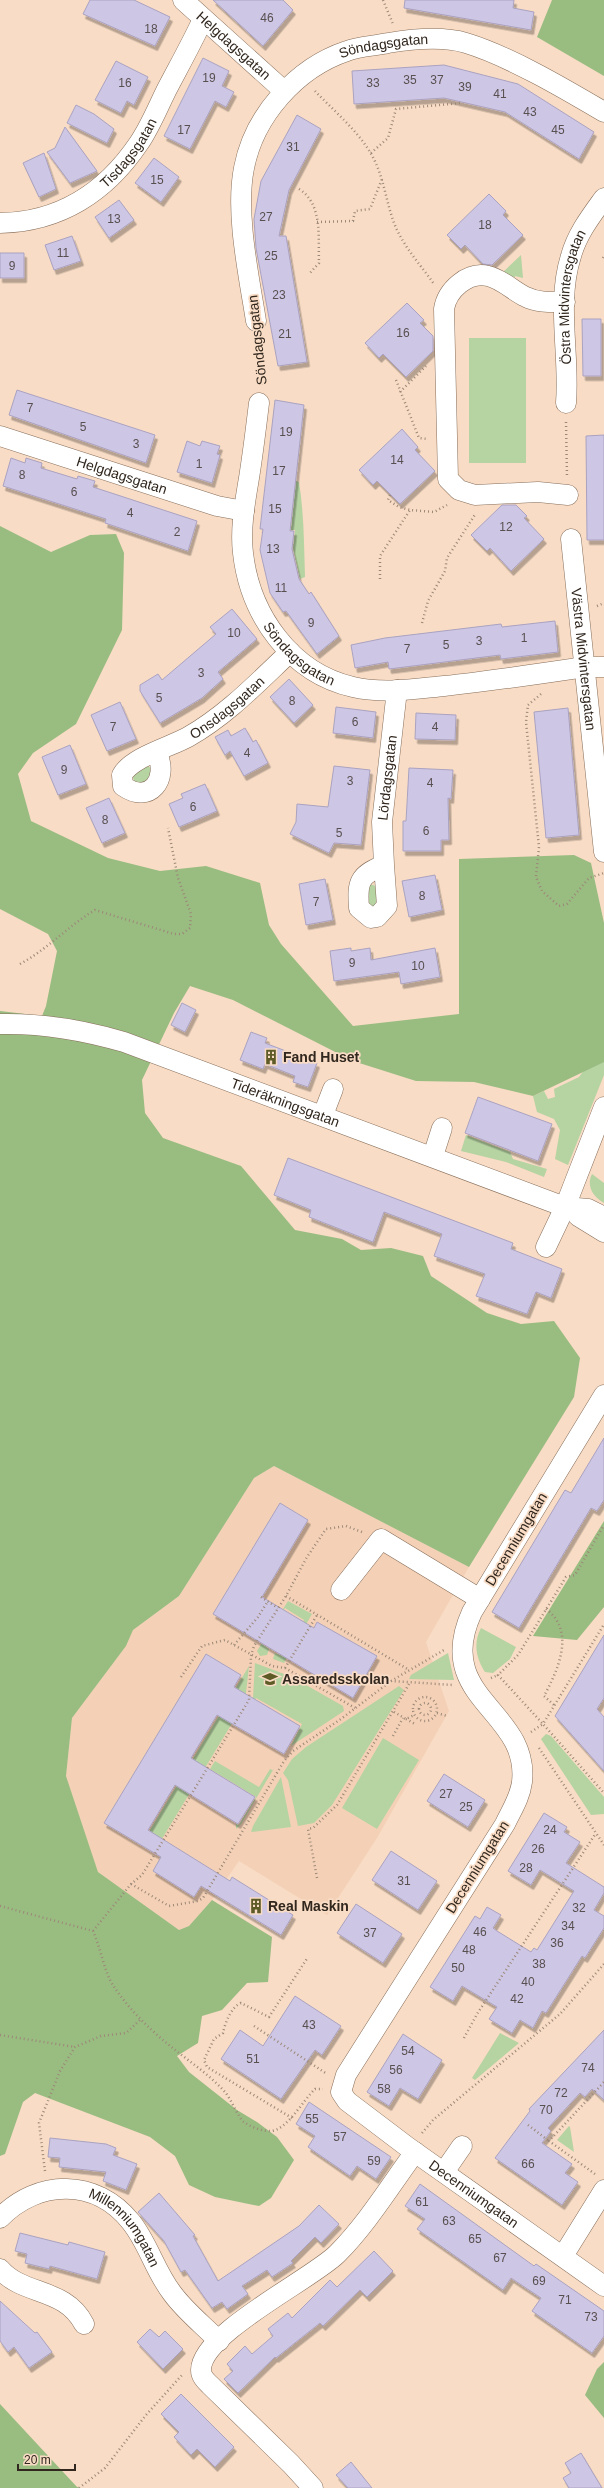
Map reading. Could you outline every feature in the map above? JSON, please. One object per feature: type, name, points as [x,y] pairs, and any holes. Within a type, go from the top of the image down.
[{"type":"street","name":"Helgdagsgatan","points":[[183,0],[284,91]]},
{"type":"street","name":"Tisdagsgatan","points":[[0,222],[35,220],[62,211],[91,194],[117,173],[140,142],[203,19]]},
{"type":"street","name":"Söndagsgatan","points":[[256,321],[241,196],[244,169],[250,148],[263,122],[284,91],[324,60],[348,50],[397,42],[419,40],[465,43],[494,53],[604,112]]},
{"type":"street","name":"Östra Midvintersgatan","points":[[566,403],[565,302],[570,257],[577,239],[604,198]]},
{"type":"street","points":[[565,302],[542,302],[526,297],[488,276],[471,278],[458,284],[447,297],[444,309],[448,479],[453,485],[478,494],[538,492],[568,495]]},
{"type":"street","name":"Söndagsgatan","points":[[259,403],[244,511],[243,553],[252,594],[261,615],[290,652],[310,667],[338,682],[354,687],[397,690],[488,681],[594,667]]},
{"type":"street","name":"Helgdagsgatan","points":[[0,436],[217,506],[244,511]]},
{"type":"street","name":"Västra Midvintersgatan","points":[[571,539],[594,667],[604,852]]},
{"type":"street","name":"Onsdagsgatan","points":[[157,753],[188,737],[214,720],[290,652]]},
{"type":"street","name":"Lördagsgatan","points":[[384,865],[382,822],[397,690]]},
{"type":"street","name":"Tideräkningsgatan","points":[[0,1024],[43,1024],[99,1035],[323,1115],[565,1207],[585,1222],[604,1232]]},
{"type":"street","points":[[323,1115],[333,1089]]},
{"type":"street","points":[[546,1247],[565,1207],[596,1153],[604,1107]]},
{"type":"street","points":[[433,1156],[442,1128]]},
{"type":"street","name":"Tideräkningsgatan","points":[[565,1207],[588,1209],[604,1217]]},
{"type":"street","name":"Decenniumgatan","points":[[604,1395],[480,1599],[466,1625],[462,1641],[463,1662],[470,1683],[515,1741],[522,1769],[519,1797],[505,1824],[342,2085],[343,2096],[347,2101],[412,2150],[604,2286]]},
{"type":"street","points":[[341,1590],[381,1539],[480,1599]]},
{"type":"street","points":[[444,2172],[462,2146]]},
{"type":"street","points":[[313,2488],[292,2464],[206,2382],[201,2373],[201,2365],[219,2341],[270,2299],[336,2255],[350,2240],[412,2150]]},
{"type":"street","points":[[563,2256],[601,2183]]},
{"type":"street","name":"Millenniumgatan","points":[[0,2218],[27,2196],[49,2189],[83,2191],[116,2206],[132,2223],[172,2293],[219,2341]]},
{"type":"street","points":[[0,2269],[15,2281],[59,2298],[79,2314],[84,2324]]},
{"type":"path","points":[[382,0],[395,29],[397,42]]},
{"type":"path","points":[[301,77],[362,140],[371,153],[383,179],[393,220],[400,235],[437,288],[447,297]]},
{"type":"path","points":[[371,153],[388,138],[396,109],[461,103]]},
{"type":"path","points":[[317,222],[353,221],[355,211],[370,209],[383,179]]},
{"type":"path","points":[[298,189],[310,197],[317,222],[319,263],[310,273]]},
{"type":"path","name":"Söndagsgatan","points":[[256,321],[263,392],[259,403]]},
{"type":"path","points":[[400,392],[445,347]]},
{"type":"path","points":[[396,380],[419,438],[447,440]]},
{"type":"path","points":[[566,403],[568,495]]},
{"type":"path","points":[[390,495],[388,500],[390,503],[410,510],[434,512],[478,494]]},
{"type":"path","points":[[422,622],[428,601],[445,571],[447,558],[478,494]]},
{"type":"path","points":[[380,578],[380,556],[410,510]]},
{"type":"path","points":[[543,692],[528,705],[526,722],[539,847],[536,877],[542,891],[559,906],[567,904],[589,878],[604,873]]},
{"type":"path","points":[[20,964],[38,954],[79,919],[95,910],[174,934],[182,934],[190,928],[191,914],[178,878],[168,828]]},
{"type":"path","points":[[604,1525],[574,1575],[566,1577],[518,1655],[498,1675],[604,1793]]},
{"type":"path","points":[[93,1931],[131,1884],[142,1875],[249,1700],[251,1656],[254,1646],[286,1596],[307,1557],[326,1529],[346,1526],[381,1539]]},
{"type":"path","points":[[286,1596],[409,1670]]},
{"type":"path","points":[[261,1597],[278,1608]]},
{"type":"path","points":[[234,1645],[258,1617],[268,1601]]},
{"type":"path","points":[[546,1609],[558,1620],[561,1631],[559,1668],[544,1696],[554,1705]]},
{"type":"path","points":[[285,1668],[317,1615]]},
{"type":"path","points":[[515,1741],[543,1724],[603,1626]]},
{"type":"path","points":[[182,1677],[202,1646],[225,1640],[251,1656],[272,1666],[285,1668],[355,1708]]},
{"type":"path","points":[[131,1884],[169,1906],[198,1901],[203,1898],[284,1761],[292,1751],[355,1708],[391,1681],[462,1641]]},
{"type":"path","points":[[391,1681],[410,1684],[459,1686],[470,1683]]},
{"type":"path","points":[[316,1878],[308,1829],[313,1828],[337,1805],[410,1684]]},
{"type":"path","points":[[422,1697],[431,1698],[437,1705],[437,1713],[432,1719],[425,1722],[420,1720],[414,1714],[413,1706],[416,1701],[422,1697]]},
{"type":"path","points":[[428,1704],[431,1698]]},
{"type":"path","points":[[393,1736],[405,1718],[420,1711],[422,1704],[428,1704]]},
{"type":"path","points":[[420,1711],[425,1715],[430,1713],[431,1707],[428,1704]]},
{"type":"path","points":[[394,1712],[415,1724]]},
{"type":"path","points":[[437,1713],[447,1716]]},
{"type":"path","points":[[537,1745],[604,1845]]},
{"type":"path","points":[[464,2038],[477,2014],[596,1833]]},
{"type":"path","points":[[0,1906],[93,1931]]},
{"type":"path","points":[[93,1931],[112,1984],[141,2019],[224,2091],[237,2108],[243,2121],[262,2131],[271,2132],[278,2129],[292,2118],[305,2098],[315,2089],[342,2085]]},
{"type":"path","points":[[292,2118],[207,2067],[204,2060],[214,2039],[222,2033],[224,2025],[236,2005],[240,2003],[270,2017],[308,1957]]},
{"type":"path","points":[[412,2150],[433,2120],[560,2014],[604,1964]]},
{"type":"path","points":[[0,2035],[75,2047],[101,2036],[126,2033],[141,2019]]},
{"type":"path","points":[[254,2026],[342,2085]]},
{"type":"path","points":[[49,2189],[40,2143],[39,2123],[60,2071],[75,2047]]},
{"type":"path","points":[[549,2141],[604,2082]]},
{"type":"path","points":[[528,2126],[585,2168],[601,2183]]},
{"type":"path","points":[[79,2488],[105,2468],[146,2415],[186,2371],[201,2365]]},
{"type":"shaded area","name":"Assaredsskolan","points":[[274,1466],[469,1567],[426,1642],[449,1711],[377,1838],[327,1915],[239,1861],[212,1900],[189,1926],[179,1930],[98,1872],[66,1776],[72,1718],[126,1646],[133,1630],[179,1596],[254,1478]]},
{"type":"green space","points":[[552,0],[604,0],[604,76],[537,37]]},
{"type":"green space","points":[[521,255],[523,278],[515,276],[512,285],[502,273]]},
{"type":"green space","points":[[469,338],[526,338],[526,463],[469,463]]},
{"type":"green space","points":[[296,481],[299,482],[304,529],[305,577],[300,579],[293,548],[295,530],[291,530]]},
{"type":"green space","points":[[0,526],[51,552],[90,535],[116,534],[124,553],[122,630],[76,724],[33,753],[18,774],[31,821],[108,858],[160,871],[206,866],[260,883],[269,925],[281,944],[353,1026],[459,1014],[459,859],[574,855],[591,863],[604,923],[604,1062],[533,1096],[474,1082],[416,1081],[353,1061],[233,1000],[190,986],[174,1013],[142,1080],[145,1113],[163,1138],[241,1166],[295,1230],[342,1239],[361,1250],[391,1248],[423,1256],[431,1276],[487,1313],[521,1324],[554,1321],[580,1358],[574,1397],[469,1567],[274,1466],[254,1478],[179,1596],[133,1630],[126,1646],[72,1718],[66,1776],[98,1872],[179,1930],[189,1926],[212,1900],[272,1937],[268,1982],[247,1983],[222,2010],[202,2016],[198,2043],[177,2056],[189,2072],[237,2110],[257,2122],[277,2137],[294,2160],[271,2198],[259,2206],[215,2197],[189,2185],[175,2156],[150,2137],[35,2093],[23,2102],[5,2154],[0,2156],[0,1011],[42,1016],[46,1006],[57,951],[48,934],[0,909]]},
{"type":"green space","points":[[147,765],[152,769],[150,784],[134,782],[132,772]]},
{"type":"green space","points":[[368,884],[377,886],[382,903],[370,911],[365,886]]},
{"type":"green space","points":[[604,1059],[604,1075],[568,1165],[555,1159],[560,1130],[554,1119],[537,1112],[533,1096],[544,1091],[548,1099],[555,1097],[554,1089],[579,1077],[591,1061]]},
{"type":"green space","points":[[466,1135],[510,1152],[513,1159],[547,1169],[544,1177],[506,1162],[461,1151]]},
{"type":"green space","points":[[592,1174],[604,1183],[604,1203],[597,1198],[590,1187],[590,1178]]},
{"type":"green space","points":[[604,1521],[604,1607],[577,1640],[533,1636]]},
{"type":"green space","points":[[288,1601],[312,1614],[284,1663],[273,1659],[275,1653],[282,1656],[304,1620],[285,1608],[263,1645],[269,1649],[267,1655],[260,1656],[257,1651]]},
{"type":"green space","points":[[481,1628],[516,1647],[510,1659],[493,1673],[485,1672],[479,1661],[476,1645]]},
{"type":"green space","points":[[448,1653],[454,1680],[409,1679],[411,1675]]},
{"type":"green space","points":[[255,1663],[292,1677],[343,1706],[344,1711],[291,1746],[302,1724],[256,1698],[239,1727],[253,1698]]},
{"type":"green space","points":[[249,1666],[245,1702],[154,1852],[141,1845]]},
{"type":"green space","points":[[399,1686],[404,1690],[332,1805],[314,1823],[298,1826],[288,1780],[283,1773],[292,1759],[306,1747]]},
{"type":"green space","points":[[546,1734],[551,1736],[604,1797],[604,1814],[591,1815],[541,1739]]},
{"type":"green space","points":[[383,1738],[419,1760],[377,1829],[342,1808]]},
{"type":"green space","points":[[215,1761],[259,1787],[270,1769],[273,1770],[241,1824],[236,1829],[236,1824],[239,1825],[256,1797],[210,1769]]},
{"type":"green space","points":[[281,1777],[291,1827],[251,1832],[253,1826]]},
{"type":"green space","points":[[500,2033],[519,2043],[475,2080],[472,2078]]},
{"type":"green space","points":[[569,2126],[570,2127],[574,2152],[557,2140]]},
{"type":"green space","points":[[604,2362],[604,2418],[585,2395],[597,2369]]},
{"type":"green space","points":[[0,2404],[77,2487],[81,2488],[0,2488]]},
{"type":"building","points":[[90,0],[134,0],[170,17],[155,46],[83,14]]},
{"type":"building","points":[[213,0],[283,0],[293,10],[263,46]]},
{"type":"building","points":[[405,0],[514,0],[513,8],[534,12],[531,30],[404,8]]},
{"type":"building","points":[[203,58],[229,71],[222,86],[234,92],[226,107],[215,101],[190,149],[164,136]]},
{"type":"building","points":[[116,61],[148,77],[134,105],[127,101],[121,113],[95,100]]},
{"type":"building","points":[[444,65],[518,84],[594,132],[579,159],[505,112],[444,98],[354,104],[352,71]]},
{"type":"building","points":[[76,105],[94,114],[114,129],[107,143],[67,123]]},
{"type":"building","points":[[297,115],[321,129],[289,190],[279,236],[286,236],[307,362],[278,366],[256,248],[254,219],[261,181]]},
{"type":"building","points":[[65,127],[97,171],[70,183],[47,152],[55,148]]},
{"type":"building","points":[[44,153],[56,189],[39,197],[23,163]]},
{"type":"building","points":[[154,158],[179,177],[161,202],[135,183]]},
{"type":"building","points":[[489,194],[506,211],[503,215],[523,235],[492,265],[483,264],[465,245],[461,249],[447,235]]},
{"type":"building","points":[[119,200],[134,220],[109,238],[95,217]]},
{"type":"building","points":[[72,236],[81,261],[54,270],[45,245]]},
{"type":"building","points":[[0,253],[24,253],[24,278],[0,278]]},
{"type":"building","points":[[407,303],[424,320],[420,323],[433,336],[433,351],[406,377],[383,354],[379,358],[365,343]]},
{"type":"building","points":[[582,319],[601,319],[601,376],[583,376]]},
{"type":"building","points":[[17,390],[155,435],[146,463],[9,415]]},
{"type":"building","points":[[275,400],[304,405],[290,531],[294,531],[292,549],[299,579],[309,594],[311,592],[339,636],[317,654],[286,611],[283,612],[270,593],[260,550],[263,529],[260,529]]},
{"type":"building","points":[[402,429],[418,447],[415,450],[435,471],[400,504],[377,481],[373,485],[359,470]]},
{"type":"building","points":[[604,435],[604,540],[587,540],[586,436]]},
{"type":"building","points":[[187,441],[200,446],[202,441],[220,446],[217,454],[220,455],[212,483],[177,472]]},
{"type":"building","points":[[11,458],[25,463],[26,458],[42,463],[41,468],[77,479],[78,476],[95,481],[93,487],[197,521],[188,551],[105,523],[106,519],[3,486]]},
{"type":"building","points":[[502,505],[516,505],[527,516],[524,518],[544,539],[511,571],[490,548],[487,551],[471,535]]},
{"type":"building","points":[[232,609],[257,639],[218,672],[223,679],[202,698],[160,723],[140,691],[140,685],[158,674],[162,680],[216,634],[210,627]]},
{"type":"building","points":[[555,621],[558,652],[501,659],[500,655],[389,669],[388,662],[355,668],[351,645],[385,638],[501,624],[502,627]]},
{"type":"building","points":[[289,679],[313,705],[294,723],[270,697]]},
{"type":"building","points":[[120,702],[136,739],[107,751],[91,715]]},
{"type":"building","points":[[336,707],[376,712],[373,738],[333,733]]},
{"type":"building","points":[[568,708],[579,835],[546,838],[534,712]]},
{"type":"building","points":[[416,713],[456,715],[455,740],[415,739]]},
{"type":"building","points":[[245,728],[253,742],[256,740],[268,763],[244,776],[230,751],[225,755],[215,737],[228,730],[231,736]]},
{"type":"building","points":[[70,745],[86,784],[58,795],[42,757]]},
{"type":"building","points":[[334,766],[370,770],[361,845],[334,843],[329,853],[290,834],[296,822],[297,804],[328,807]]},
{"type":"building","points":[[409,768],[453,770],[451,799],[448,798],[449,840],[441,840],[441,851],[403,851],[403,821],[406,821]]},
{"type":"building","points":[[205,784],[217,811],[179,827],[169,804],[183,798],[181,794]]},
{"type":"building","points":[[109,798],[125,833],[102,843],[86,808]]},
{"type":"building","points":[[435,875],[442,910],[409,917],[402,881]]},
{"type":"building","points":[[325,879],[333,920],[306,925],[299,884]]},
{"type":"building","points":[[351,948],[351,951],[370,948],[371,960],[435,948],[440,977],[401,984],[399,972],[334,981],[330,951]]},
{"type":"building","points":[[182,1003],[196,1010],[185,1032],[171,1025]]},
{"type":"building","name":"Fand Huset","points":[[251,1032],[267,1038],[265,1043],[317,1063],[308,1087],[293,1082],[295,1076],[265,1064],[263,1069],[240,1060]]},
{"type":"building","points":[[478,1097],[552,1124],[538,1161],[465,1133]]},
{"type":"building","points":[[288,1158],[513,1243],[511,1249],[562,1269],[551,1298],[536,1292],[527,1314],[476,1296],[485,1274],[434,1256],[442,1234],[384,1212],[373,1242],[309,1217],[311,1210],[274,1195]]},
{"type":"building","points":[[604,1438],[604,1500],[597,1511],[591,1508],[519,1628],[492,1612],[565,1490],[571,1493]]},
{"type":"building","points":[[280,1503],[308,1520],[262,1597],[314,1628],[317,1622],[377,1656],[353,1698],[213,1614]]},
{"type":"building","points":[[604,1635],[604,1698],[597,1709],[604,1717],[604,1771],[555,1716]]},
{"type":"building","points":[[206,1654],[241,1675],[234,1687],[300,1726],[284,1754],[217,1715],[191,1758],[255,1797],[238,1824],[175,1785],[148,1830],[230,1881],[232,1877],[293,1915],[281,1935],[201,1886],[194,1897],[153,1871],[161,1857],[104,1823]]},
{"type":"building","points":[[444,1774],[485,1800],[468,1827],[427,1801]]},
{"type":"building","points":[[544,1813],[567,1827],[564,1832],[580,1842],[566,1863],[604,1887],[604,1893],[594,1910],[604,1916],[604,1928],[585,1958],[582,1956],[546,2013],[542,2011],[533,2028],[520,2020],[512,2033],[489,2019],[497,2007],[462,1986],[453,2001],[430,1987],[475,1916],[480,1919],[487,1907],[501,1915],[493,1928],[531,1952],[534,1948],[537,1950],[574,1891],[540,1870],[531,1885],[508,1871]]},
{"type":"building","points":[[391,1851],[437,1881],[418,1910],[372,1880]]},
{"type":"building","points":[[356,1904],[402,1934],[383,1963],[337,1933]]},
{"type":"building","points":[[295,1996],[341,2026],[322,2055],[315,2050],[281,2099],[221,2059],[240,2030],[263,2046]]},
{"type":"building","points":[[604,2030],[604,2100],[592,2089],[585,2097],[580,2093],[548,2128],[551,2131],[542,2143],[572,2164],[565,2173],[578,2182],[562,2205],[495,2158],[530,2111],[529,2109]]},
{"type":"building","points":[[403,2034],[442,2060],[418,2099],[400,2088],[389,2106],[367,2092]]},
{"type":"building","points":[[309,2102],[391,2157],[376,2179],[357,2166],[350,2176],[308,2147],[315,2136],[296,2124]]},
{"type":"building","points":[[50,2138],[106,2144],[116,2148],[113,2155],[137,2164],[126,2190],[103,2181],[106,2172],[59,2167],[60,2158],[48,2157]]},
{"type":"building","points":[[420,2184],[534,2266],[536,2264],[604,2311],[604,2336],[592,2353],[532,2311],[541,2298],[511,2278],[503,2290],[417,2229],[425,2219],[405,2206]]},
{"type":"building","points":[[159,2193],[195,2235],[193,2236],[218,2281],[299,2226],[319,2205],[339,2224],[321,2243],[315,2237],[291,2261],[293,2263],[272,2277],[267,2270],[242,2286],[248,2294],[227,2309],[222,2302],[212,2308],[185,2270],[181,2272],[164,2241],[138,2212]]},
{"type":"building","points":[[20,2233],[68,2245],[69,2242],[105,2252],[97,2279],[50,2266],[49,2269],[25,2263],[27,2254],[15,2251]]},
{"type":"building","points":[[374,2251],[393,2271],[367,2297],[360,2290],[323,2326],[320,2323],[276,2358],[275,2357],[238,2393],[224,2379],[233,2371],[227,2364],[245,2346],[252,2354],[273,2336],[268,2329],[288,2313],[292,2318],[330,2280],[337,2287]]},
{"type":"building","points":[[0,2301],[35,2333],[37,2332],[52,2352],[29,2368],[14,2347],[8,2352],[0,2341]]},
{"type":"building","points":[[150,2329],[159,2337],[165,2331],[183,2349],[163,2369],[137,2342]]},
{"type":"building","points":[[181,2394],[234,2447],[215,2467],[197,2449],[191,2455],[174,2437],[179,2432],[161,2414]]},
{"type":"building","points":[[581,2453],[602,2488],[569,2488],[563,2478],[571,2473],[565,2463]]},
{"type":"building","points":[[351,2462],[372,2488],[348,2488],[336,2475]]},
{"type":"place","name":"Fand Huset","points":[[271,1057]]},
{"type":"place","name":"Assaredsskolan","points":[[270,1679]]},
{"type":"place","name":"Real Maskin","points":[[256,1906]]}]
